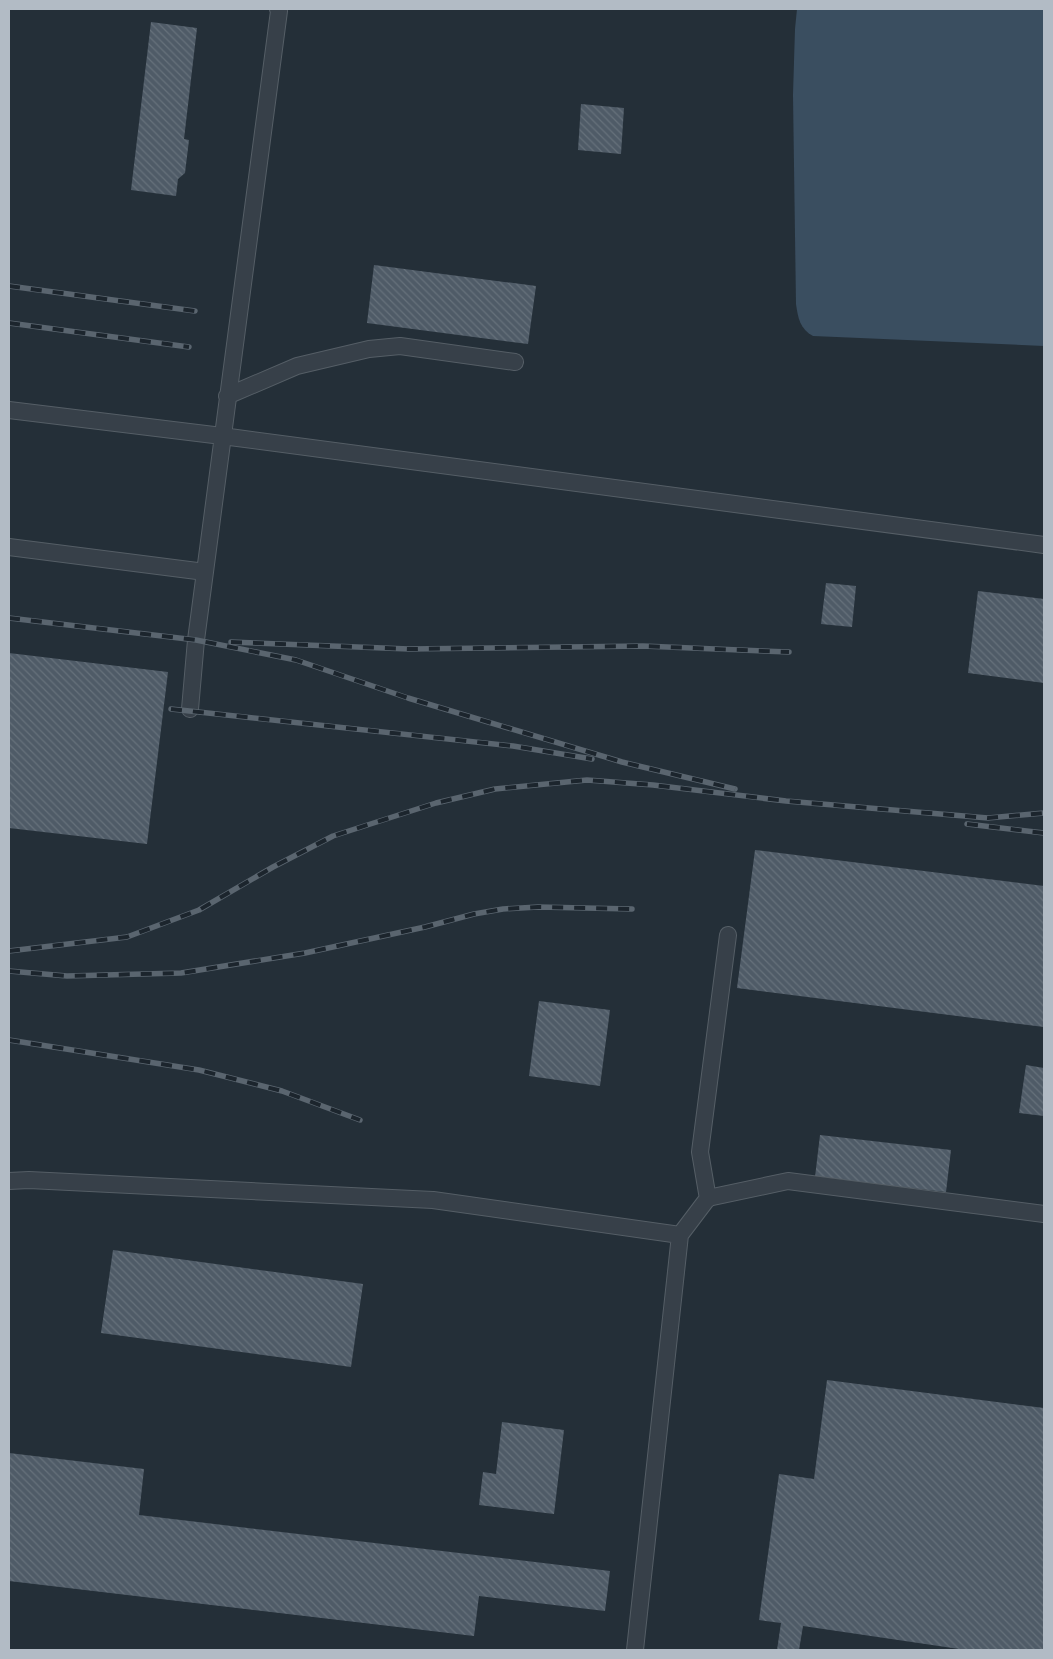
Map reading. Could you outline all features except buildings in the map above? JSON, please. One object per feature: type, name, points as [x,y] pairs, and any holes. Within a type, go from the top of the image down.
[{"type":"lane","points":[[190,710],[196,640],[278,9]]},
{"type":"lane","points":[[228,396],[297,366],[369,349],[400,346],[515,362]]},
{"type":"lane","points":[[9,410],[222,436],[1044,546]]},
{"type":"lane","points":[[9,547],[205,572]]},
{"type":"lane","points":[[708,1199],[700,1152],[728,935]]},
{"type":"lane","points":[[9,1181],[29,1180],[433,1200],[680,1235]]},
{"type":"lane","points":[[635,1650],[680,1235],[708,1199],[788,1181],[1044,1214]]},
{"type":"water","points":[[797,9],[1044,9],[1044,346],[813,336],[802,326],[796,304],[793,95]]},
{"type":"railway","points":[[9,286],[195,311]]},
{"type":"railway","points":[[9,323],[189,347]]},
{"type":"railway","points":[[9,618],[196,640],[296,660],[408,698],[622,762],[735,789]]},
{"type":"railway","points":[[231,642],[409,649],[643,646],[789,652]]},
{"type":"railway","points":[[171,709],[513,746],[592,759]]},
{"type":"railway","points":[[9,951],[127,937],[199,910],[273,867],[333,836],[436,803],[495,789],[587,780],[653,785],[786,801],[988,818],[1044,813]]},
{"type":"railway","points":[[967,824],[1044,833]]},
{"type":"railway","points":[[9,971],[67,976],[181,973],[305,953],[503,909],[538,907],[632,909]]},
{"type":"railway","points":[[9,1040],[199,1070],[282,1091],[360,1120]]}]
